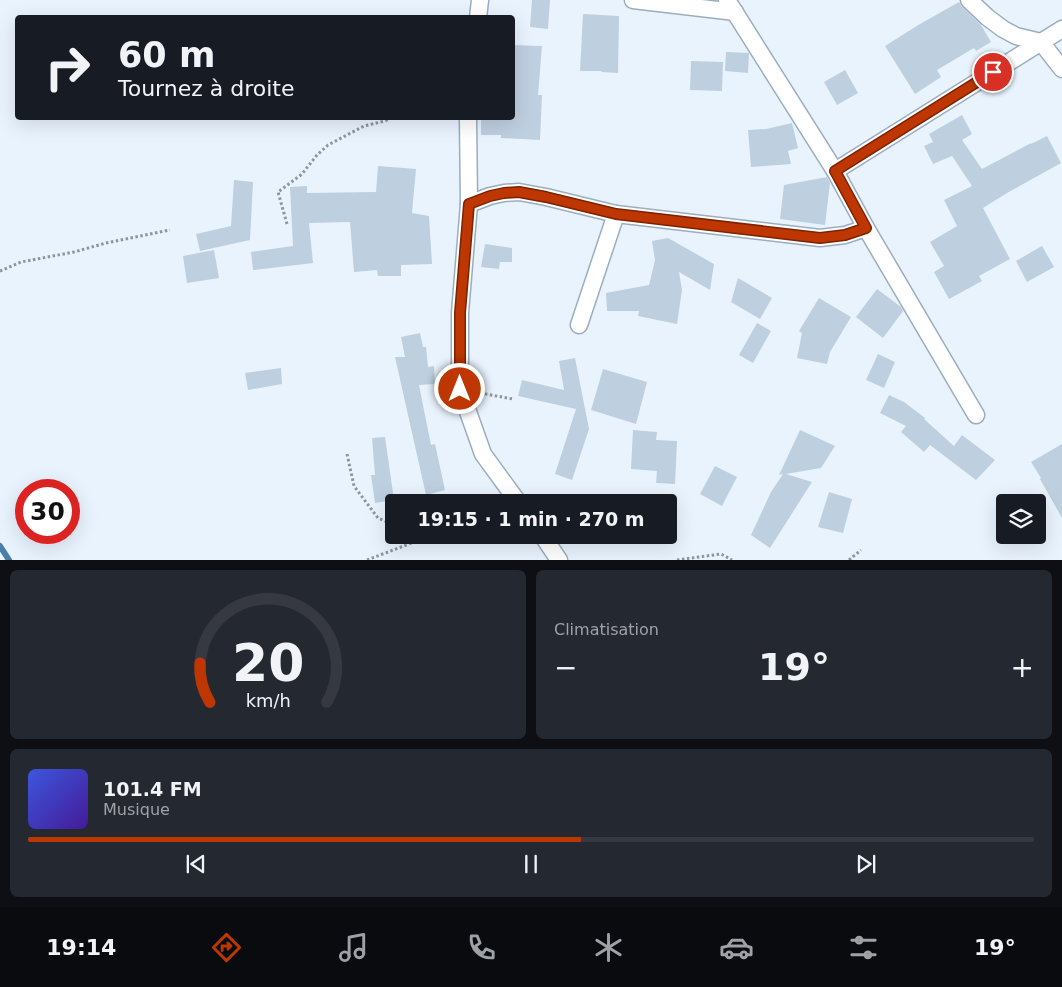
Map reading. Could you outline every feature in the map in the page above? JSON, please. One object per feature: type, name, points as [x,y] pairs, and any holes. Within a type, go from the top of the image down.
[{"type":"street","points":[[478,15],[480,0]]},
{"type":"street","points":[[634,0],[731,6],[835,171],[866,228],[976,415]]},
{"type":"street","points":[[969,0],[1003,29],[1016,36],[1040,42],[1062,69]]},
{"type":"street","points":[[835,171],[1062,29]]},
{"type":"street","points":[[468,120],[469,204],[460,313],[460,389],[483,454],[512,494]]},
{"type":"street","points":[[469,204],[490,196],[519,192],[616,214],[820,238],[845,235],[866,228]]},
{"type":"street","points":[[579,325],[616,214]]},
{"type":"street","points":[[548,544],[559,560]]},
{"type":"path","points":[[286,224],[278,192],[302,174],[317,155],[328,145],[364,126],[387,120]]},
{"type":"path","points":[[0,271],[21,262],[170,230]]},
{"type":"path","points":[[460,389],[513,399]]},
{"type":"path","points":[[347,454],[354,486],[378,518],[385,522]]},
{"type":"path","points":[[367,560],[409,544]]},
{"type":"path","points":[[849,560],[861,550]]},
{"type":"path","points":[[677,560],[721,554],[732,560]]},
{"type":"building","points":[[532,0],[550,0],[548,29],[530,27]]},
{"type":"building","points":[[959,2],[981,25],[991,42],[976,51],[974,48],[937,70],[941,77],[915,94],[885,46]]},
{"type":"building","points":[[583,14],[619,16],[618,73],[580,71]]},
{"type":"building","points":[[515,45],[542,46],[538,95],[542,95],[540,140],[501,138],[501,135],[481,135],[481,120],[515,120]]},
{"type":"building","points":[[726,52],[749,53],[748,73],[725,71]]},
{"type":"building","points":[[691,61],[723,62],[722,91],[690,90]]},
{"type":"building","points":[[845,70],[858,93],[837,105],[824,82]]},
{"type":"building","points":[[962,115],[972,134],[962,140],[982,169],[1047,136],[1061,163],[983,208],[1010,259],[979,276],[982,281],[949,299],[934,272],[944,266],[930,242],[957,226],[944,200],[972,186],[952,156],[933,164],[924,146],[933,142],[929,134]]},
{"type":"building","points":[[792,123],[798,148],[788,151],[791,164],[751,167],[748,130],[766,129]]},
{"type":"building","points":[[378,166],[416,169],[412,213],[429,216],[432,264],[401,265],[401,276],[378,276],[377,270],[354,272],[350,222],[309,223],[313,263],[253,270],[251,252],[293,246],[290,187],[307,186],[307,193],[376,192]]},
{"type":"building","points":[[827,177],[830,183],[825,225],[780,219],[784,185]]},
{"type":"building","points":[[234,180],[253,182],[250,240],[200,251],[196,234],[231,226]]},
{"type":"building","points":[[668,238],[714,264],[710,290],[679,272],[682,290],[677,324],[638,316],[639,311],[607,311],[606,293],[649,285],[655,260],[652,241]]},
{"type":"building","points":[[485,244],[512,248],[512,262],[500,262],[499,269],[481,267]]},
{"type":"building","points":[[1042,246],[1054,267],[1027,282],[1016,261]]},
{"type":"building","points":[[214,250],[219,278],[187,283],[183,256]]},
{"type":"building","points":[[738,278],[772,298],[760,319],[731,302]]},
{"type":"building","points":[[877,289],[901,307],[903,311],[883,338],[856,317]]},
{"type":"building","points":[[819,298],[851,317],[830,352],[827,364],[797,358],[802,333],[799,331]]},
{"type":"building","points":[[757,323],[771,331],[753,363],[739,355]]},
{"type":"building","points":[[420,333],[423,347],[426,347],[428,367],[434,366],[435,384],[419,385],[431,445],[435,444],[445,490],[430,494],[426,494],[395,357],[405,357],[401,337]]},
{"type":"building","points":[[878,354],[895,362],[884,388],[866,380]]},
{"type":"building","points":[[575,358],[589,429],[572,480],[555,474],[576,409],[518,396],[522,380],[564,390],[559,361]]},
{"type":"building","points":[[281,368],[282,384],[248,390],[245,373]]},
{"type":"building","points":[[603,369],[647,382],[636,424],[591,410]]},
{"type":"building","points":[[889,395],[904,402],[925,418],[954,446],[962,435],[995,460],[976,480],[930,445],[924,452],[901,432],[906,426],[880,413]]},
{"type":"building","points":[[633,430],[657,432],[656,440],[677,441],[675,484],[656,483],[657,471],[631,469]]},
{"type":"building","points":[[800,430],[835,446],[821,468],[786,474],[812,482],[770,548],[751,535],[771,492],[783,474],[779,475]]},
{"type":"building","points":[[385,437],[393,494],[385,494],[385,501],[375,503],[371,475],[375,475],[372,438]]},
{"type":"building","points":[[1062,444],[1062,518],[1031,462]]},
{"type":"building","points":[[715,466],[737,477],[722,506],[700,494]]},
{"type":"building","points":[[829,492],[852,499],[843,533],[818,527]]},
{"type":"waterway","points":[[0,546],[9,560]]},
{"type":"route","points":[[460,389],[460,313],[469,204],[490,196],[519,192],[616,214],[820,238],[845,235],[866,228],[835,171],[993,72]]}]
